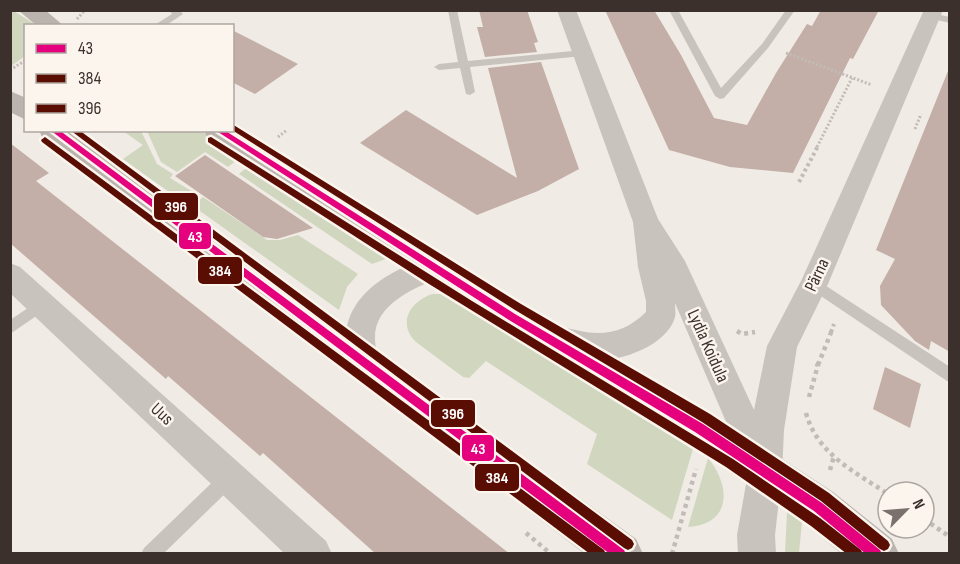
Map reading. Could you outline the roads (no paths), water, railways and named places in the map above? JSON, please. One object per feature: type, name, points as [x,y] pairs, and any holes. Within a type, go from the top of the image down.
[{"type":"main road","points":[[29,10],[50,24]]},
{"type":"main road","points":[[10,99],[24,110]]},
{"type":"main road","points":[[55,132],[621,554]]},
{"type":"main road","points":[[220,132],[512,317],[699,428],[818,507],[877,554]]},
{"type":"street","name":"Lydia Koidula","points":[[566,10],[646,222],[675,269],[765,473]]},
{"type":"street","name":"Pärna","points":[[757,554],[756,535],[765,473],[767,430],[782,346],[814,284],[938,16]]},
{"type":"street","name":"Lydia Koidula","points":[[512,317],[566,341],[592,348],[614,346],[642,335],[660,317],[661,301],[652,267],[646,222]]},
{"type":"street","points":[[365,364],[360,345],[361,330],[367,315],[383,294],[402,279],[435,268]]},
{"type":"street","name":"Uus","points":[[10,275],[313,554]]},
{"type":"lane","points":[[452,10],[470,92]]},
{"type":"lane","points":[[673,10],[720,96],[765,46],[791,10]]},
{"type":"lane","points":[[160,24],[178,12]]},
{"type":"lane","points":[[439,67],[583,53]]},
{"type":"lane","points":[[814,284],[950,376]]},
{"type":"lane","points":[[10,328],[43,304]]},
{"type":"lane","points":[[150,554],[230,477]]}]
